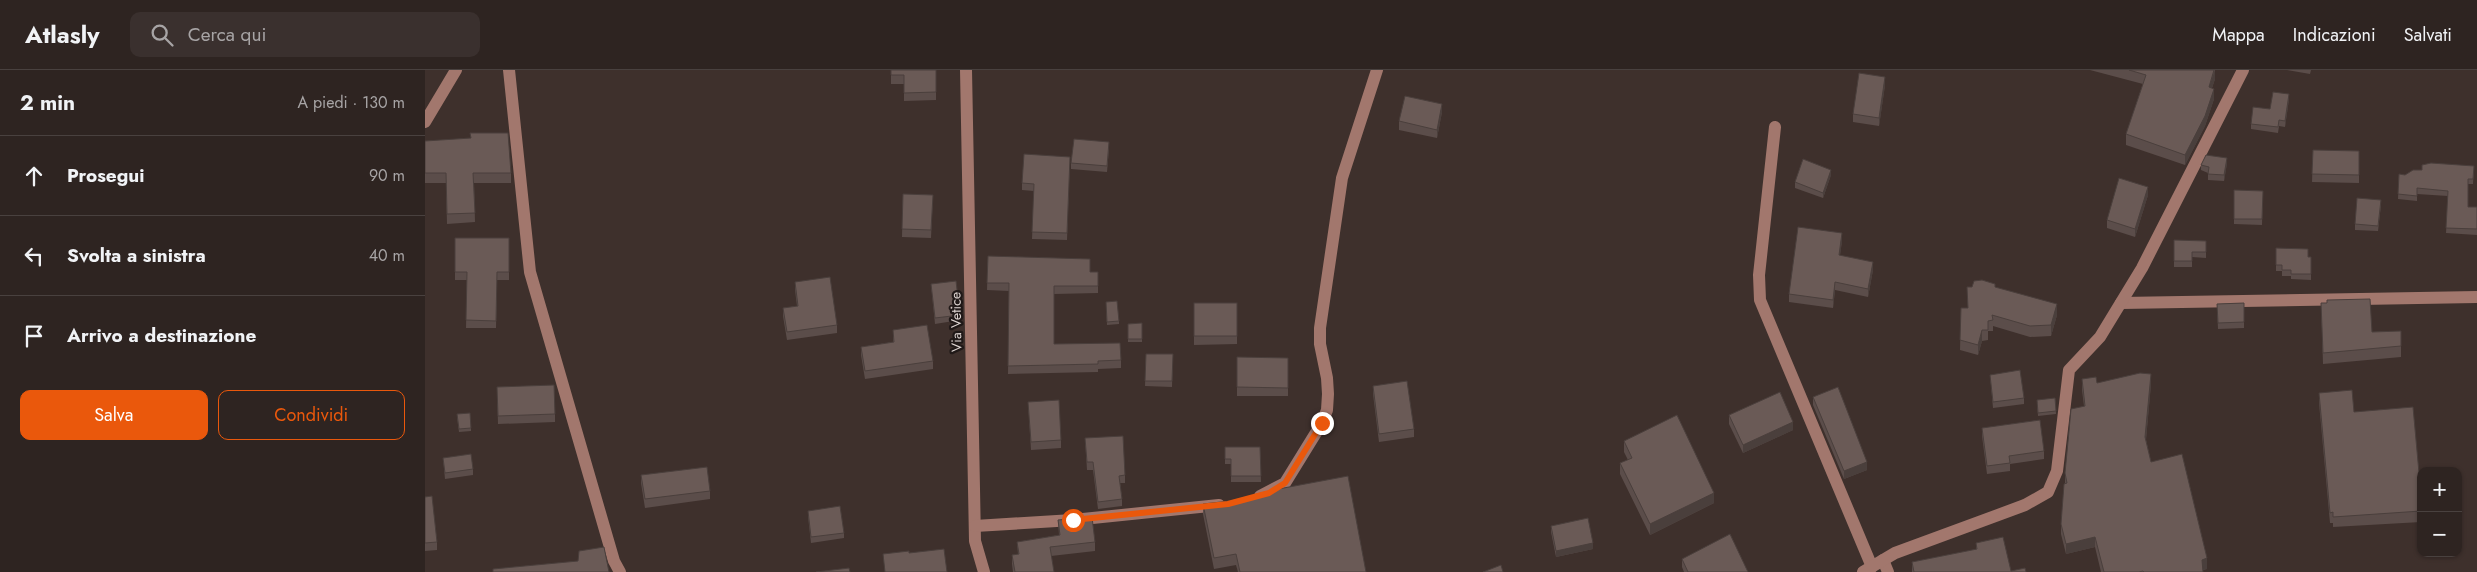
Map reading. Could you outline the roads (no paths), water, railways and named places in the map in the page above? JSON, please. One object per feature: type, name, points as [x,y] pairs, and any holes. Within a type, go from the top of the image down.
[{"type":"street","points":[[425,122],[456,70]]},
{"type":"street","points":[[509,70],[530,272],[614,561],[620,572]]},
{"type":"street","name":"Via Vetice","points":[[966,70],[975,540],[984,572]]},
{"type":"street","points":[[1246,500],[1269,493],[1285,483],[1322,423],[1327,410],[1327,378],[1320,344],[1320,328],[1342,178],[1377,70]]},
{"type":"street","points":[[1775,127],[1759,276],[1760,300],[1877,568],[1895,553],[2025,505],[2049,492],[2057,471],[2069,370],[2100,337],[2142,268],[2243,70]]},
{"type":"street","points":[[2121,303],[2477,297]]},
{"type":"street","points":[[975,526],[1073,520],[1228,504]]}]
